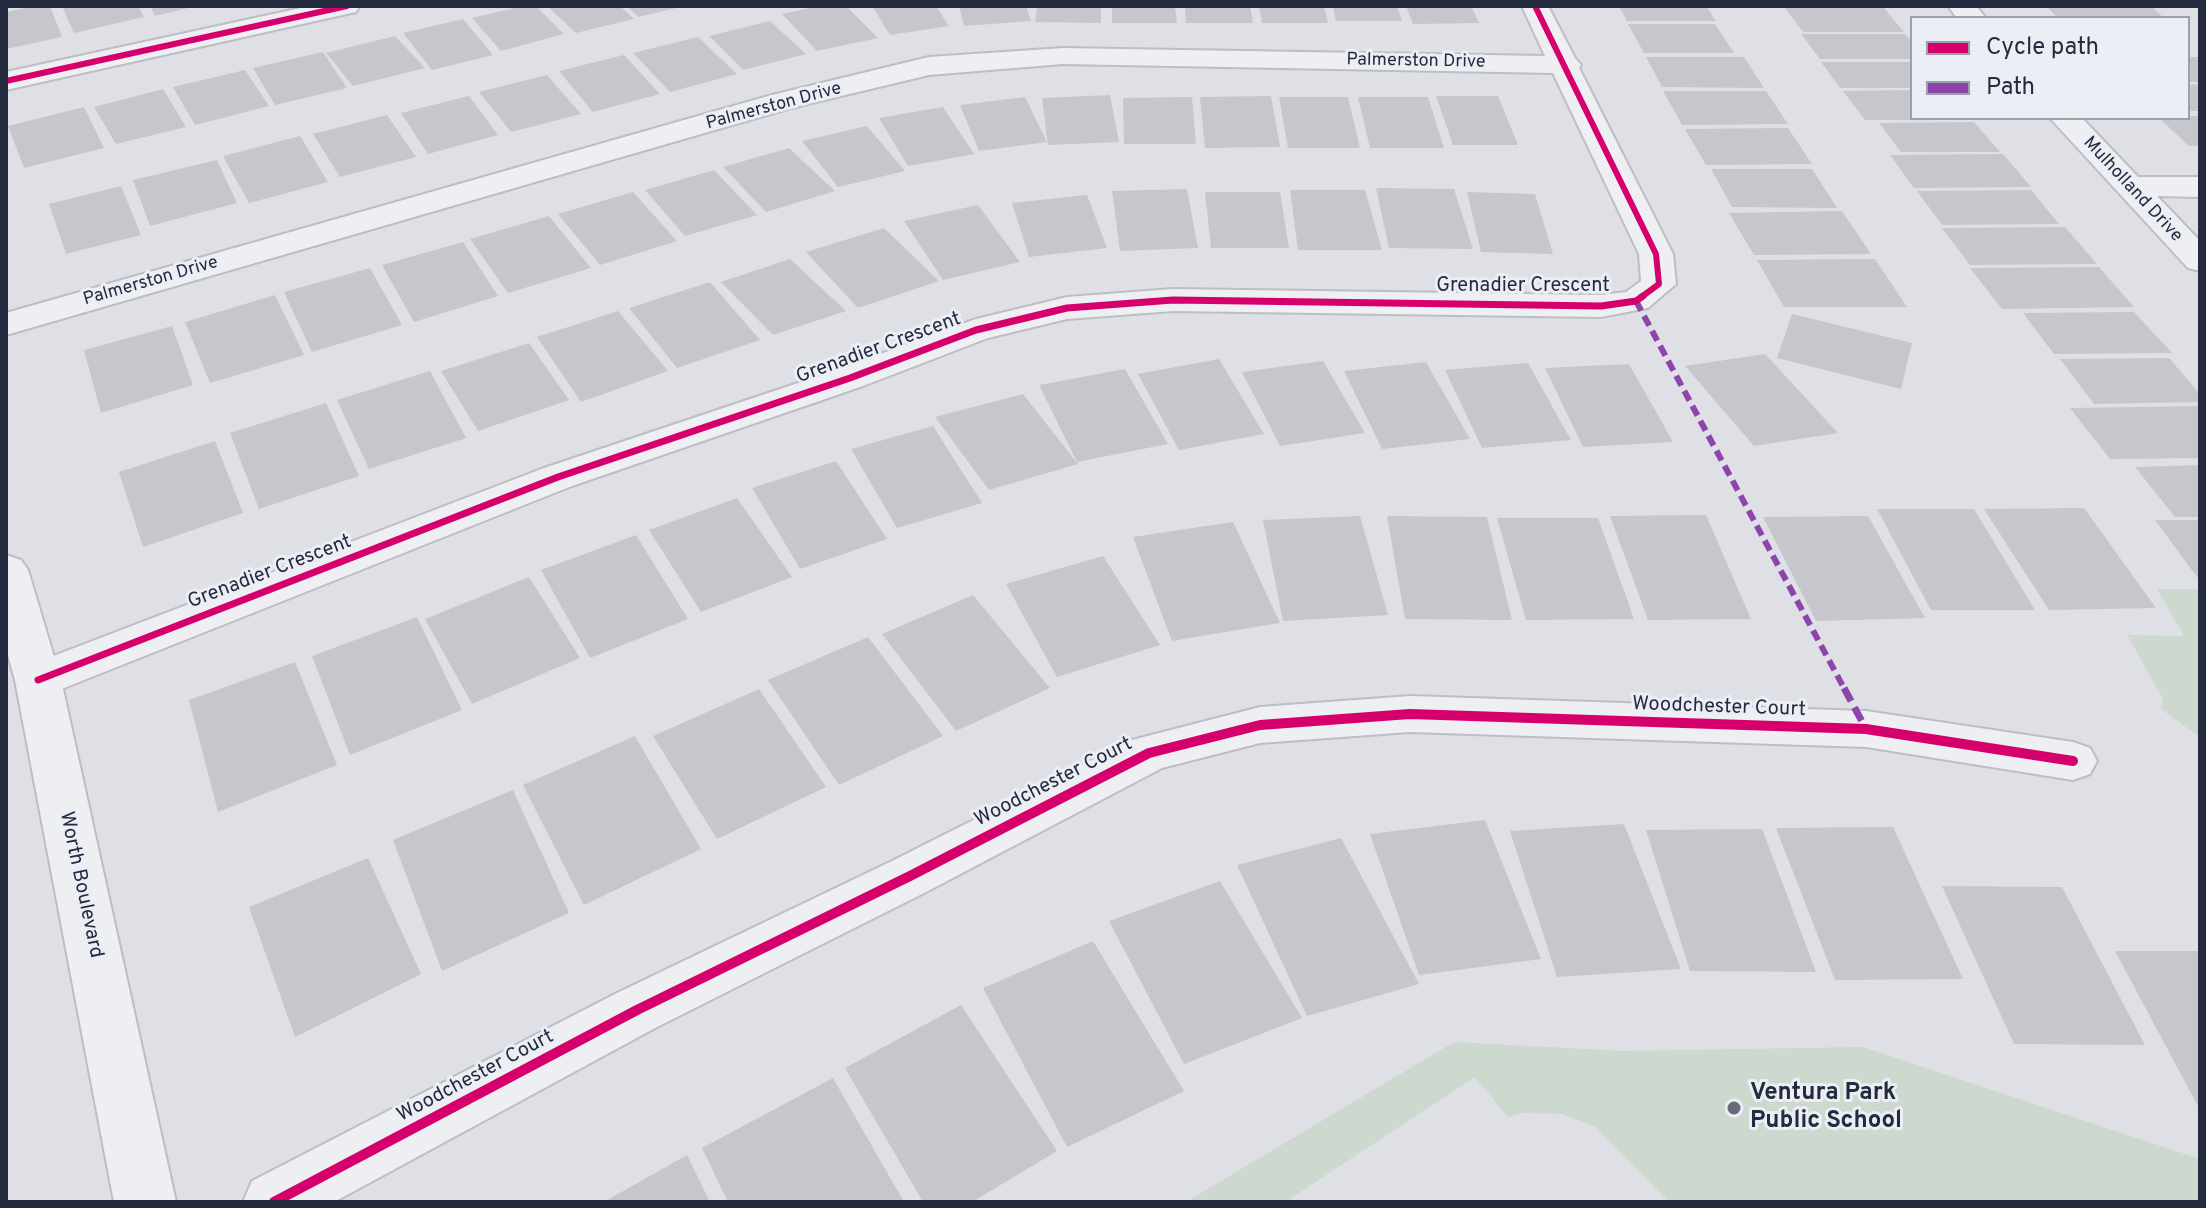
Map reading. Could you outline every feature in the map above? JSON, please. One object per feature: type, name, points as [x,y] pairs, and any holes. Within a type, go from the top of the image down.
[{"type":"street","points":[[6,81],[347,6]]},
{"type":"street","name":"Grenadier Crescent","points":[[38,680],[558,477],[850,378],[976,330],[1067,308],[1173,300],[1601,306],[1636,301],[1659,284],[1656,254],[1567,65],[1535,6]]},
{"type":"street","name":"Palmerston Drive","points":[[6,324],[782,101],[929,66],[1063,56],[1567,65]]},
{"type":"street","name":"Mulholland Drive","points":[[2067,120],[2200,261]]},
{"type":"street","points":[[2129,186],[2200,187]]},
{"type":"street","name":"Worth Boulevard","points":[[6,570],[38,680],[145,1202]]},
{"type":"street","name":"Woodchester Court","points":[[274,1202],[637,1010],[1149,753],[1260,725],[1410,714],[1866,729],[2073,761]]},
{"type":"shaded area","points":[[2157,589],[2200,589],[2200,737],[2161,709],[2163,699],[2127,635],[2184,636]]},
{"type":"shaded area","name":"Ventura Park Public School","points":[[1454,1042],[1623,1051],[1863,1047],[2200,1159],[2200,1202],[1669,1202],[1595,1127],[1562,1114],[1522,1113],[1508,1117],[1475,1077],[1285,1202],[1186,1202]]},
{"type":"building","points":[[50,6],[62,37],[6,49],[6,12]]},
{"type":"building","points":[[62,6],[138,6],[144,17],[74,33]]},
{"type":"building","points":[[150,6],[192,6],[192,7],[155,16]]},
{"type":"building","points":[[536,6],[564,34],[501,51],[472,18]]},
{"type":"building","points":[[547,6],[620,6],[634,19],[576,33]]},
{"type":"building","points":[[627,6],[679,6],[680,7],[638,17]]},
{"type":"building","points":[[820,6],[846,6],[878,38],[817,51],[782,14]]},
{"type":"building","points":[[872,6],[936,6],[949,26],[890,35]]},
{"type":"building","points":[[959,6],[1026,6],[1031,21],[964,26]]},
{"type":"building","points":[[1037,6],[1101,6],[1101,23],[1035,22]]},
{"type":"building","points":[[1112,6],[1175,6],[1177,23],[1112,23]]},
{"type":"building","points":[[1185,6],[1250,6],[1253,23],[1186,23]]},
{"type":"building","points":[[1259,6],[1324,6],[1328,23],[1262,23]]},
{"type":"building","points":[[1333,6],[1397,6],[1402,21],[1336,21]]},
{"type":"building","points":[[1406,6],[1471,6],[1479,23],[1413,24]]},
{"type":"building","points":[[1619,6],[1706,6],[1716,21],[1627,21]]},
{"type":"building","points":[[2046,6],[2151,6],[2162,16],[2056,16]]},
{"type":"building","points":[[1785,8],[1884,8],[1904,32],[1803,32]]},
{"type":"building","points":[[463,19],[493,55],[432,70],[403,33]]},
{"type":"building","points":[[770,21],[806,54],[743,70],[709,36]]},
{"type":"building","points":[[1628,24],[1715,24],[1734,53],[1644,53]]},
{"type":"building","points":[[1801,34],[1905,34],[1910,40],[1910,59],[1820,59]]},
{"type":"building","points":[[395,36],[425,68],[353,86],[326,53]]},
{"type":"building","points":[[698,37],[737,74],[670,92],[633,53]]},
{"type":"building","points":[[323,52],[347,88],[275,105],[253,68]]},
{"type":"building","points":[[624,55],[660,94],[593,112],[559,71]]},
{"type":"building","points":[[1646,57],[1744,57],[1764,88],[1662,87]]},
{"type":"building","points":[[2190,57],[2200,57],[2200,82],[2190,82]]},
{"type":"building","points":[[1821,62],[1910,62],[1910,88],[1840,88]]},
{"type":"building","points":[[245,70],[269,106],[195,125],[173,87]]},
{"type":"building","points":[[547,75],[581,114],[511,132],[479,92]]},
{"type":"building","points":[[2200,84],[2200,111],[2190,111],[2190,85]]},
{"type":"building","points":[[163,89],[186,127],[116,144],[94,107]]},
{"type":"building","points":[[1910,90],[1910,120],[1865,120],[1843,91]]},
{"type":"building","points":[[1663,91],[1766,91],[1788,124],[1682,125]]},
{"type":"building","points":[[1110,95],[1119,142],[1048,145],[1042,98]]},
{"type":"building","points":[[469,96],[498,135],[428,154],[401,113]]},
{"type":"building","points":[[1271,96],[1280,147],[1205,148],[1200,97]]},
{"type":"building","points":[[1436,96],[1498,96],[1518,145],[1453,145]]},
{"type":"building","points":[[1025,97],[1047,142],[979,151],[960,105]]},
{"type":"building","points":[[1192,97],[1196,144],[1124,144],[1123,98]]},
{"type":"building","points":[[1279,97],[1348,97],[1360,148],[1288,148]]},
{"type":"building","points":[[1358,97],[1428,97],[1444,148],[1370,148]]},
{"type":"building","points":[[84,107],[104,148],[24,168],[8,126]]},
{"type":"building","points":[[943,107],[974,154],[908,166],[879,118]]},
{"type":"building","points":[[387,115],[416,157],[340,177],[313,134]]},
{"type":"building","points":[[2190,116],[2200,116],[2200,146],[2189,146],[2161,120],[2190,120]]},
{"type":"building","points":[[1974,122],[2000,152],[1901,152],[1879,123]]},
{"type":"building","points":[[867,126],[905,171],[838,187],[802,141]]},
{"type":"building","points":[[1788,128],[1812,164],[1706,165],[1685,129]]},
{"type":"building","points":[[300,136],[328,182],[249,203],[223,156]]},
{"type":"building","points":[[789,148],[835,191],[766,212],[723,167]]},
{"type":"building","points":[[2003,154],[2031,187],[1914,188],[1890,155]]},
{"type":"building","points":[[217,160],[237,203],[150,226],[133,180]]},
{"type":"building","points":[[1711,169],[1812,169],[1837,208],[1732,207]]},
{"type":"building","points":[[714,170],[757,215],[685,236],[645,190]]},
{"type":"building","points":[[121,186],[141,235],[66,254],[49,204]]},
{"type":"building","points":[[1376,188],[1454,189],[1473,249],[1389,248]]},
{"type":"building","points":[[1187,189],[1198,248],[1120,251],[1112,191]]},
{"type":"building","points":[[1290,190],[1365,190],[1382,250],[1298,250]]},
{"type":"building","points":[[2031,190],[2059,224],[1942,225],[1917,191]]},
{"type":"building","points":[[633,192],[677,241],[600,265],[558,214]]},
{"type":"building","points":[[1205,192],[1280,192],[1289,248],[1211,248]]},
{"type":"building","points":[[1467,192],[1535,194],[1553,254],[1481,252]]},
{"type":"building","points":[[1087,195],[1107,248],[1029,257],[1012,203]]},
{"type":"building","points":[[978,205],[1020,262],[943,280],[904,221]]},
{"type":"building","points":[[1842,211],[1871,254],[1754,255],[1729,213]]},
{"type":"building","points":[[549,216],[591,268],[508,293],[470,239]]},
{"type":"building","points":[[2065,227],[2097,264],[1970,265],[1942,228]]},
{"type":"building","points":[[884,228],[939,281],[858,308],[806,252]]},
{"type":"building","points":[[463,242],[498,296],[414,322],[382,265]]},
{"type":"building","points":[[790,259],[846,311],[773,335],[721,282]]},
{"type":"building","points":[[1875,259],[1907,307],[1784,307],[1757,260]]},
{"type":"building","points":[[2099,267],[2134,307],[2002,309],[1970,268]]},
{"type":"building","points":[[370,268],[402,325],[312,352],[284,292]]},
{"type":"building","points":[[710,282],[760,340],[677,368],[629,308]]},
{"type":"building","points":[[275,295],[304,355],[210,383],[185,322]]},
{"type":"building","points":[[618,311],[668,371],[581,402],[537,337]]},
{"type":"building","points":[[2134,312],[2172,353],[2054,354],[2023,313]]},
{"type":"building","points":[[1792,314],[1912,343],[1901,389],[1777,358]]},
{"type":"building","points":[[172,326],[193,385],[101,413],[84,350]]},
{"type":"building","points":[[529,343],[569,400],[478,431],[441,371]]},
{"type":"building","points":[[1765,354],[1838,433],[1754,446],[1685,366]]},
{"type":"building","points":[[2169,358],[2200,394],[2200,402],[2094,404],[2060,359]]},
{"type":"building","points":[[1219,359],[1264,434],[1179,450],[1138,374]]},
{"type":"building","points":[[1323,361],[1365,433],[1280,446],[1242,372]]},
{"type":"building","points":[[1426,362],[1470,439],[1382,449],[1344,371]]},
{"type":"building","points":[[1528,363],[1571,440],[1482,448],[1445,370]]},
{"type":"building","points":[[1629,364],[1673,442],[1583,447],[1545,368]]},
{"type":"building","points":[[1125,369],[1168,444],[1077,462],[1039,385]]},
{"type":"building","points":[[430,371],[466,438],[369,469],[337,400]]},
{"type":"building","points":[[1023,394],[1078,464],[989,490],[935,417]]},
{"type":"building","points":[[326,403],[359,476],[259,509],[230,433]]},
{"type":"building","points":[[2200,406],[2200,458],[2110,459],[2070,408]]},
{"type":"building","points":[[933,426],[982,503],[897,528],[851,449]]},
{"type":"building","points":[[215,441],[243,513],[143,547],[119,472]]},
{"type":"building","points":[[836,461],[887,539],[800,569],[752,488]]},
{"type":"building","points":[[2200,465],[2200,517],[2175,517],[2135,467]]},
{"type":"building","points":[[737,498],[792,577],[701,612],[649,530]]},
{"type":"building","points":[[2084,508],[2156,608],[2049,610],[1984,509]]},
{"type":"building","points":[[1877,509],[1974,509],[2035,610],[1931,610]]},
{"type":"building","points":[[1706,515],[1751,619],[1648,620],[1610,516]]},
{"type":"building","points":[[1360,516],[1388,615],[1283,621],[1263,520]]},
{"type":"building","points":[[1387,516],[1487,517],[1512,620],[1405,619]]},
{"type":"building","points":[[1868,516],[1925,618],[1816,621],[1763,517]]},
{"type":"building","points":[[1497,518],[1598,518],[1634,619],[1526,620]]},
{"type":"building","points":[[2155,520],[2200,520],[2200,581]]},
{"type":"building","points":[[1233,522],[1280,623],[1172,641],[1133,537]]},
{"type":"building","points":[[636,535],[688,619],[590,658],[541,570]]},
{"type":"building","points":[[1103,556],[1160,645],[1057,677],[1006,584]]},
{"type":"building","points":[[529,577],[580,658],[472,704],[425,619]]},
{"type":"building","points":[[973,595],[1050,688],[956,731],[882,634]]},
{"type":"building","points":[[417,617],[462,710],[350,755],[312,656]]},
{"type":"building","points":[[868,637],[943,736],[839,785],[768,680]]},
{"type":"building","points":[[295,662],[337,765],[218,812],[189,700]]},
{"type":"building","points":[[759,689],[826,787],[717,839],[653,736]]},
{"type":"building","points":[[635,736],[701,849],[584,905],[523,785]]},
{"type":"building","points":[[513,790],[569,913],[442,971],[393,840]]},
{"type":"building","points":[[1485,820],[1541,959],[1419,975],[1370,834]]},
{"type":"building","points":[[1624,824],[1681,969],[1557,977],[1510,831]]},
{"type":"building","points":[[1893,827],[1963,979],[1835,980],[1776,828]]},
{"type":"building","points":[[1762,829],[1816,972],[1690,971],[1646,830]]},
{"type":"building","points":[[1341,838],[1419,984],[1307,1016],[1237,865]]},
{"type":"building","points":[[368,858],[421,974],[295,1037],[249,907]]},
{"type":"building","points":[[1220,881],[1302,1018],[1184,1064],[1109,921]]},
{"type":"building","points":[[1942,886],[2062,887],[2145,1045],[2014,1044]]},
{"type":"building","points":[[1093,941],[1184,1091],[1067,1147],[983,988]]},
{"type":"building","points":[[2115,951],[2200,951],[2200,1110]]},
{"type":"building","points":[[961,1005],[1057,1151],[972,1202],[923,1202],[845,1068]]},
{"type":"building","points":[[833,1078],[904,1202],[728,1202],[702,1148]]},
{"type":"building","points":[[687,1155],[710,1202],[604,1202]]},
{"type":"marked path","points":[[1636,301],[1866,729]]},
{"type":"cycle path","points":[[6,81],[347,6]]},
{"type":"cycle path","points":[[38,680],[558,477],[850,378],[976,330],[1067,308],[1173,300],[1601,306],[1636,301],[1659,284],[1656,254],[1535,6]]},
{"type":"cycle path","points":[[274,1202],[637,1010],[910,876],[1149,753],[1260,725],[1410,714],[1866,729],[2073,761]]},
{"type":"place","name":"Ventura Park Public School","points":[[1734,1108]]}]
